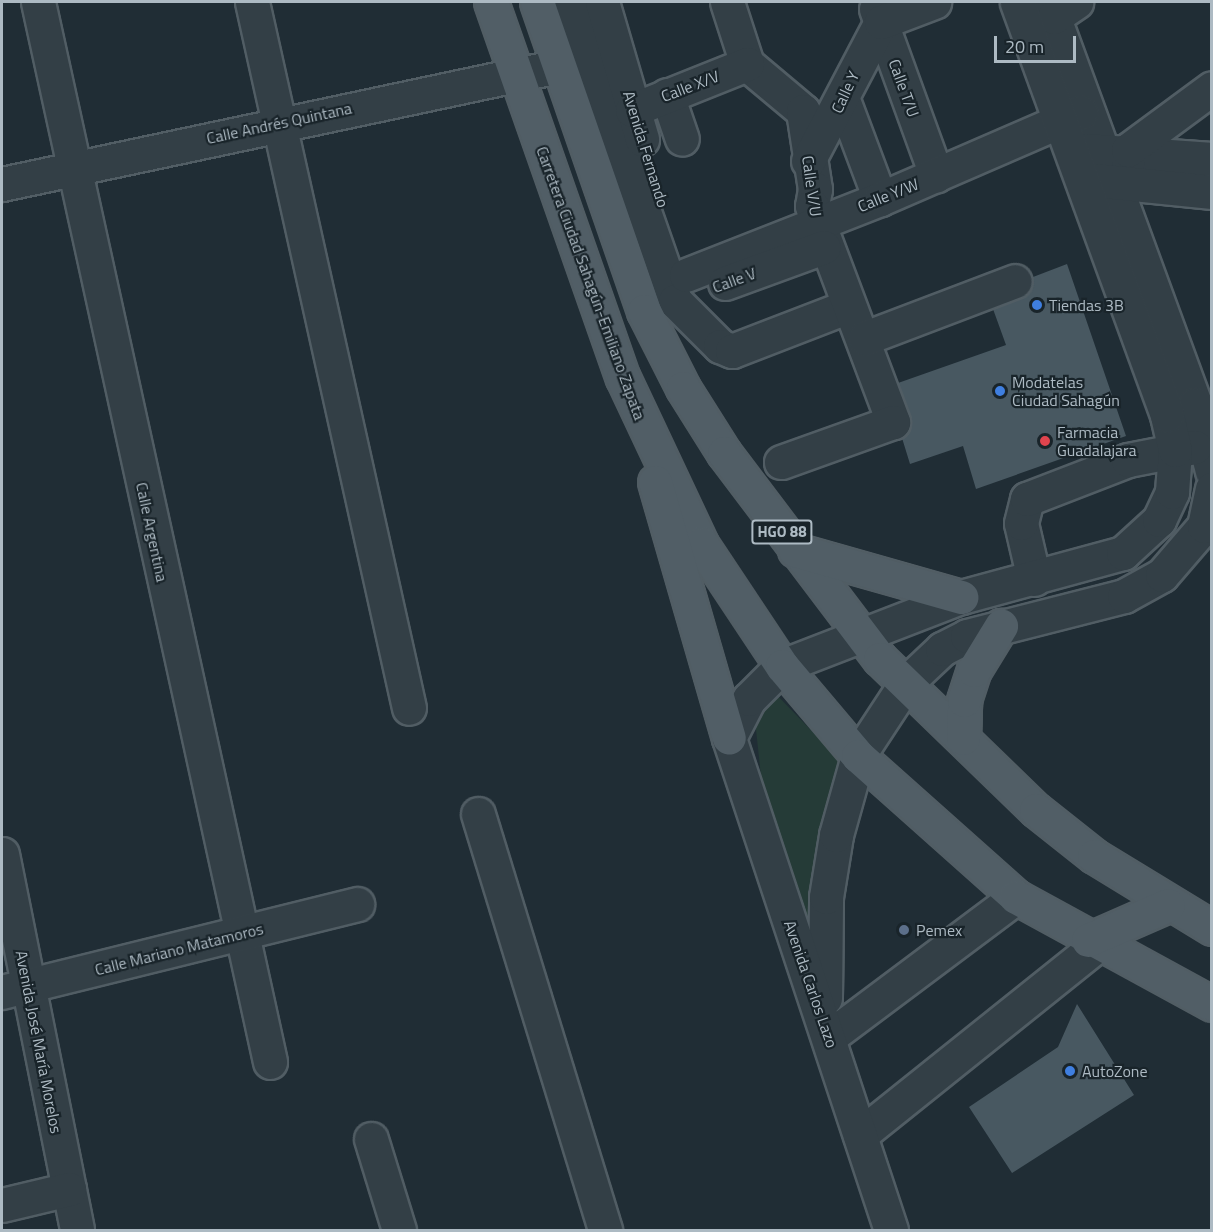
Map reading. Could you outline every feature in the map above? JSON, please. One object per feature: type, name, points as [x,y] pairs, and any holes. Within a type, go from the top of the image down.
[{"type":"main road","name":"Carretera Ciudad Sahagún-Emiliano Zapata","points":[[491,2],[513,74],[619,367],[649,436],[701,544],[782,666],[858,756],[1016,897],[1093,943],[1212,1004]]},
{"type":"main road","name":"HGO 88","points":[[537,2],[644,311],[701,416],[795,550],[857,635],[1036,810],[1094,856],[1168,905],[1212,928]]},
{"type":"main road","points":[[649,436],[656,488],[729,738]]},
{"type":"main road","points":[[795,550],[962,597]]},
{"type":"main road","points":[[963,738],[964,700],[974,670],[1001,626]]},
{"type":"main road","points":[[1093,943],[1168,905]]},
{"type":"street","name":"Calle Argentina","points":[[38,2],[239,934],[270,1062]]},
{"type":"street","points":[[252,2],[409,708]]},
{"type":"street","points":[[571,2],[684,290],[720,346],[732,351],[846,307]]},
{"type":"street","name":"Avenida Fernando","points":[[602,2],[684,290]]},
{"type":"street","points":[[727,2],[747,64]]},
{"type":"street","points":[[877,12],[934,2]]},
{"type":"street","points":[[1017,2],[1043,71],[1102,163],[1201,453]]},
{"type":"street","points":[[1059,7],[1073,116]]},
{"type":"street","name":"Calle Y","points":[[808,161],[843,100],[877,12]]},
{"type":"street","name":"Calle T/U","points":[[877,12],[936,175]]},
{"type":"street","name":"Calle X/V","points":[[632,110],[747,64]]},
{"type":"street","name":"Calle V/U","points":[[747,64],[803,111],[808,161],[821,235],[846,307],[865,338],[893,422],[781,462]]},
{"type":"street","name":"Calle Andrés Quintana","points":[[2,184],[278,123],[558,66]]},
{"type":"street","points":[[1102,163],[1212,88]]},
{"type":"street","points":[[667,95],[682,139]]},
{"type":"street","points":[[843,100],[880,199]]},
{"type":"street","name":"Calle Y/W","points":[[821,235],[880,199],[1073,116]]},
{"type":"street","points":[[1102,163],[1212,159]]},
{"type":"street","points":[[1102,163],[1212,192]]},
{"type":"street","name":"Calle V","points":[[644,311],[684,290],[821,235]]},
{"type":"street","points":[[865,338],[1015,281]]},
{"type":"street","points":[[729,738],[749,699],[782,666],[857,635],[962,597],[1123,553],[1159,520],[1172,492],[1201,453]]},
{"type":"street","points":[[1034,579],[1021,523],[1027,500],[1128,460],[1201,453]]},
{"type":"street","points":[[827,1029],[826,897],[836,835],[858,756],[906,683],[942,649],[1001,626],[1124,596],[1201,552],[1212,489]]},
{"type":"street","points":[[910,615],[915,638],[929,648],[942,649]]},
{"type":"street","name":"Avenida Carlos Lazo","points":[[729,738],[827,1029],[891,1230]]},
{"type":"street","points":[[478,814],[605,1230]]},
{"type":"street","name":"Avenida José María Morelos","points":[[2,854],[15,989],[78,1230]]},
{"type":"street","points":[[827,1029],[1016,897]]},
{"type":"street","name":"Calle Mariano Matamoros","points":[[15,989],[357,904]]},
{"type":"street","points":[[860,1135],[1093,943]]},
{"type":"street","points":[[371,1138],[399,1230]]},
{"type":"street","points":[[2,1205],[69,1190]]},
{"type":"green space","points":[[771,689],[840,760],[816,913],[801,917],[765,814],[755,720]]},
{"type":"building","points":[[1067,264],[1126,436],[976,489],[963,446],[910,464],[902,438],[911,426],[911,416],[898,383],[1006,345],[993,309],[1029,293],[1033,277]]},
{"type":"building","name":"AutoZone","points":[[1077,1004],[1134,1095],[1012,1173],[969,1107],[1058,1047]]},
{"type":"place","name":"Tiendas 3B","points":[[1037,305]]},
{"type":"place","name":"Modatelas Ciudad Sahagún","points":[[1000,391]]},
{"type":"place","name":"Farmacia Guadalajara","points":[[1045,441]]},
{"type":"place","name":"Pemex","points":[[904,930]]},
{"type":"place","name":"AutoZone","points":[[1070,1071]]}]
